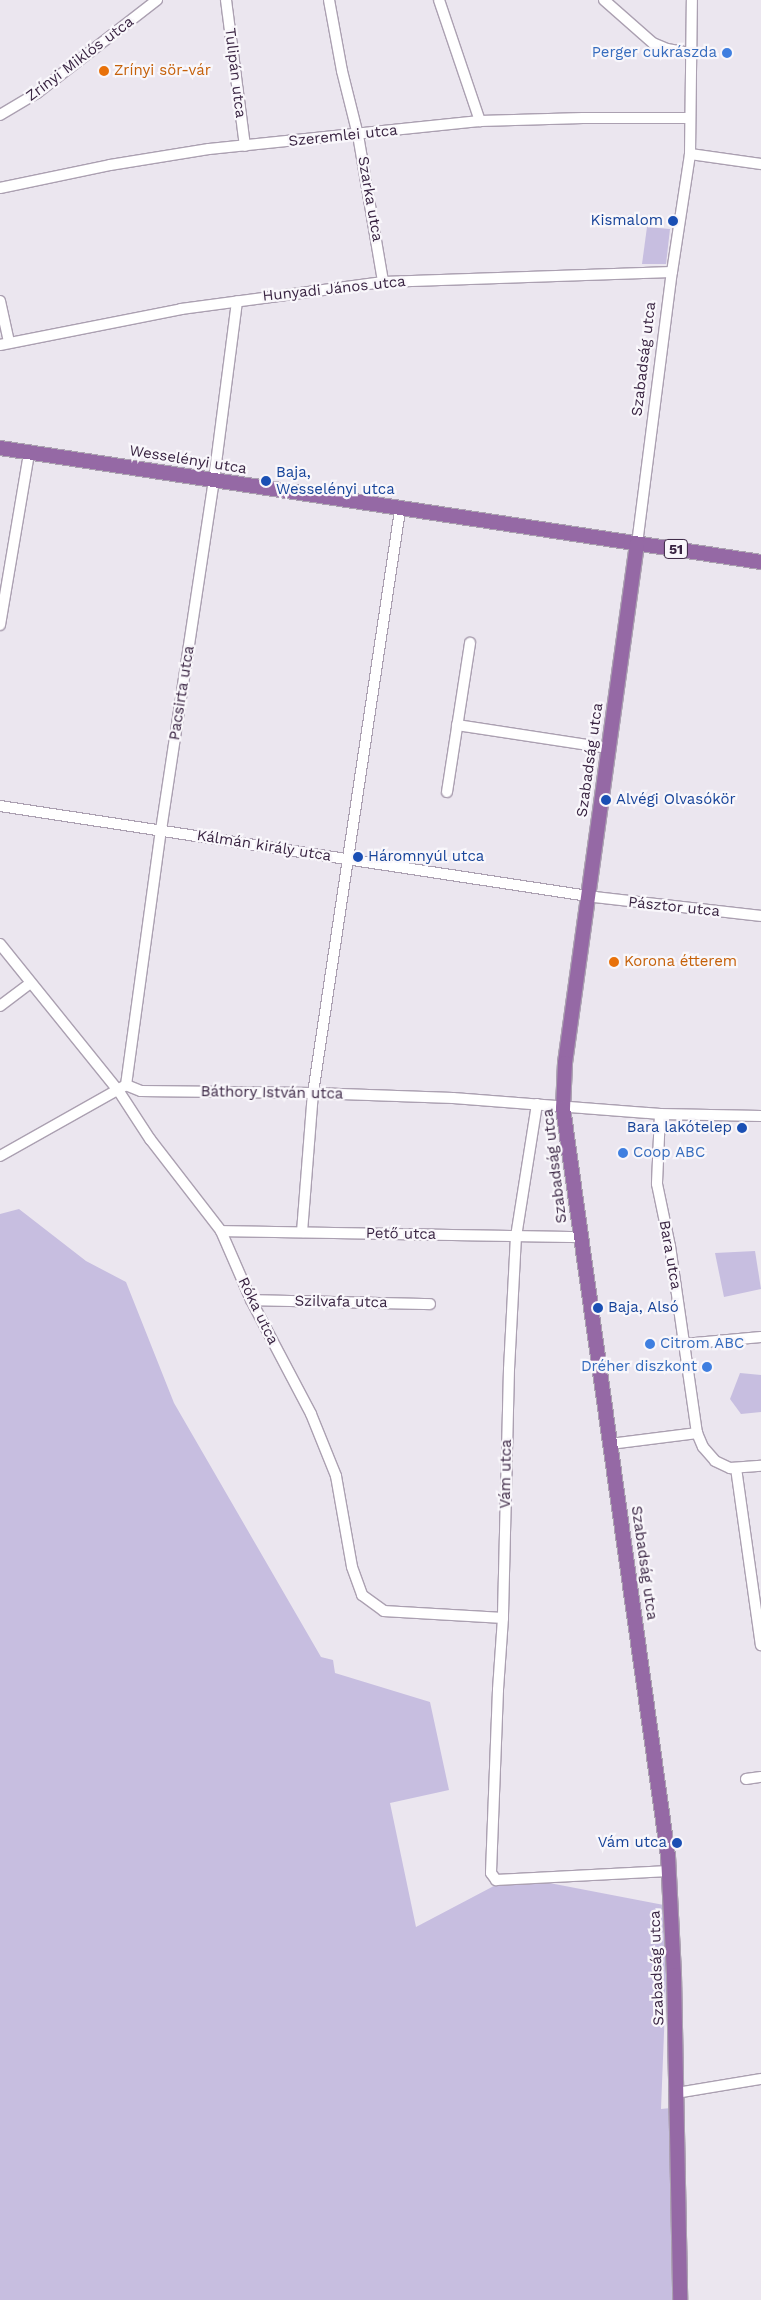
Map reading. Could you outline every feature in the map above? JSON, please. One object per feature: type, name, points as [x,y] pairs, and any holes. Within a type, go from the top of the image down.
[{"type":"main road","name":"Wesselényi utca","points":[[0,448],[400,510],[638,544]]},
{"type":"main road","name":"51","points":[[638,544],[761,562]]},
{"type":"main road","name":"Szabadság utca","points":[[638,544],[565,1063],[563,1108],[657,1768],[669,1871],[680,2300]]},
{"type":"street","name":"Zrínyi Miklós utca","points":[[0,115],[37,93],[157,0]]},
{"type":"street","name":"Tulipán utca","points":[[226,0],[245,146]]},
{"type":"street","name":"Szarka utca","points":[[329,0],[342,71],[358,135],[383,282]]},
{"type":"street","points":[[439,0],[480,121]]},
{"type":"street","points":[[604,0],[653,43],[668,49],[690,53]]},
{"type":"street","name":"Szabadság utca","points":[[638,544],[672,272],[690,154],[692,0]]},
{"type":"street","name":"Szeremlei utca","points":[[0,188],[110,164],[245,146],[480,121],[583,118],[690,118]]},
{"type":"street","points":[[690,154],[761,164]]},
{"type":"street","name":"Hunyadi János utca","points":[[4,343],[237,301],[383,282],[672,272]]},
{"type":"street","points":[[0,301],[4,343]]},
{"type":"street","name":"Pacsirta utca","points":[[122,1088],[214,481],[237,301]]},
{"type":"street","points":[[0,626],[29,453]]},
{"type":"street","points":[[302,1232],[313,1093],[400,510]]},
{"type":"street","points":[[447,792],[470,643]]},
{"type":"street","points":[[457,725],[608,748]]},
{"type":"street","name":"Kálmán király utca","points":[[0,806],[588,895]]},
{"type":"street","name":"Pásztor utca","points":[[588,895],[657,905],[761,916]]},
{"type":"street","name":"Róka utca","points":[[0,944],[30,983],[122,1088],[150,1139],[221,1231],[251,1300],[311,1414],[336,1476],[352,1567],[362,1595],[384,1611],[503,1618]]},
{"type":"street","points":[[0,1006],[30,983]]},
{"type":"street","points":[[0,1156],[122,1088]]},
{"type":"street","name":"Báthory István utca","points":[[122,1088],[141,1091],[313,1093],[537,1104],[563,1108],[660,1114],[761,1116]]},
{"type":"street","name":"Vám utca","points":[[537,1104],[516,1236],[509,1370],[503,1618],[498,1690],[492,1873],[496,1880],[669,1871]]},
{"type":"street","name":"Bara utca","points":[[660,1114],[657,1184],[670,1246],[697,1433],[703,1448],[714,1461],[730,1468],[761,1466]]},
{"type":"street","name":"Pető utca","points":[[221,1231],[580,1237]]},
{"type":"street","name":"Szilvafa utca","points":[[251,1300],[430,1304]]},
{"type":"street","points":[[684,1344],[761,1337]]},
{"type":"street","points":[[610,1444],[697,1433]]},
{"type":"street","points":[[736,1468],[761,1645]]},
{"type":"street","points":[[746,1779],[761,1777]]},
{"type":"street","points":[[676,2093],[761,2079]]},
{"type":"shaded area","points":[[647,227],[670,229],[666,264],[642,264]]},
{"type":"shaded area","points":[[19,1209],[86,1261],[126,1282],[174,1403],[321,1657],[333,1660],[335,1673],[430,1702],[449,1790],[390,1803],[416,1927],[513,1876],[669,1906],[661,2109],[671,2108],[675,2300],[0,2300],[0,1214]]},
{"type":"shaded area","points":[[755,1251],[761,1289],[724,1297],[715,1253]]},
{"type":"shaded area","points":[[740,1373],[761,1375],[761,1412],[741,1414],[730,1399]]},
{"type":"place","name":"Perger cukrászda","points":[[727,53]]},
{"type":"place","name":"Zrínyi sör-vár","points":[[104,71]]},
{"type":"place","name":"Kismalom","points":[[673,221]]},
{"type":"place","name":"Baja, Wesselényi utca","points":[[266,481]]},
{"type":"place","name":"Alvégi Olvasókör","points":[[606,800]]},
{"type":"place","name":"Háromnyúl utca","points":[[358,857]]},
{"type":"place","name":"Korona étterem","points":[[614,962]]},
{"type":"place","name":"Bara lakótelep","points":[[742,1128]]},
{"type":"place","name":"Coop ABC","points":[[623,1153]]},
{"type":"place","name":"Baja, Alsó","points":[[598,1308]]},
{"type":"place","name":"Citrom ABC","points":[[650,1344]]},
{"type":"place","name":"Dréher diszkont","points":[[707,1367]]},
{"type":"place","name":"Vám utca","points":[[677,1843]]}]
